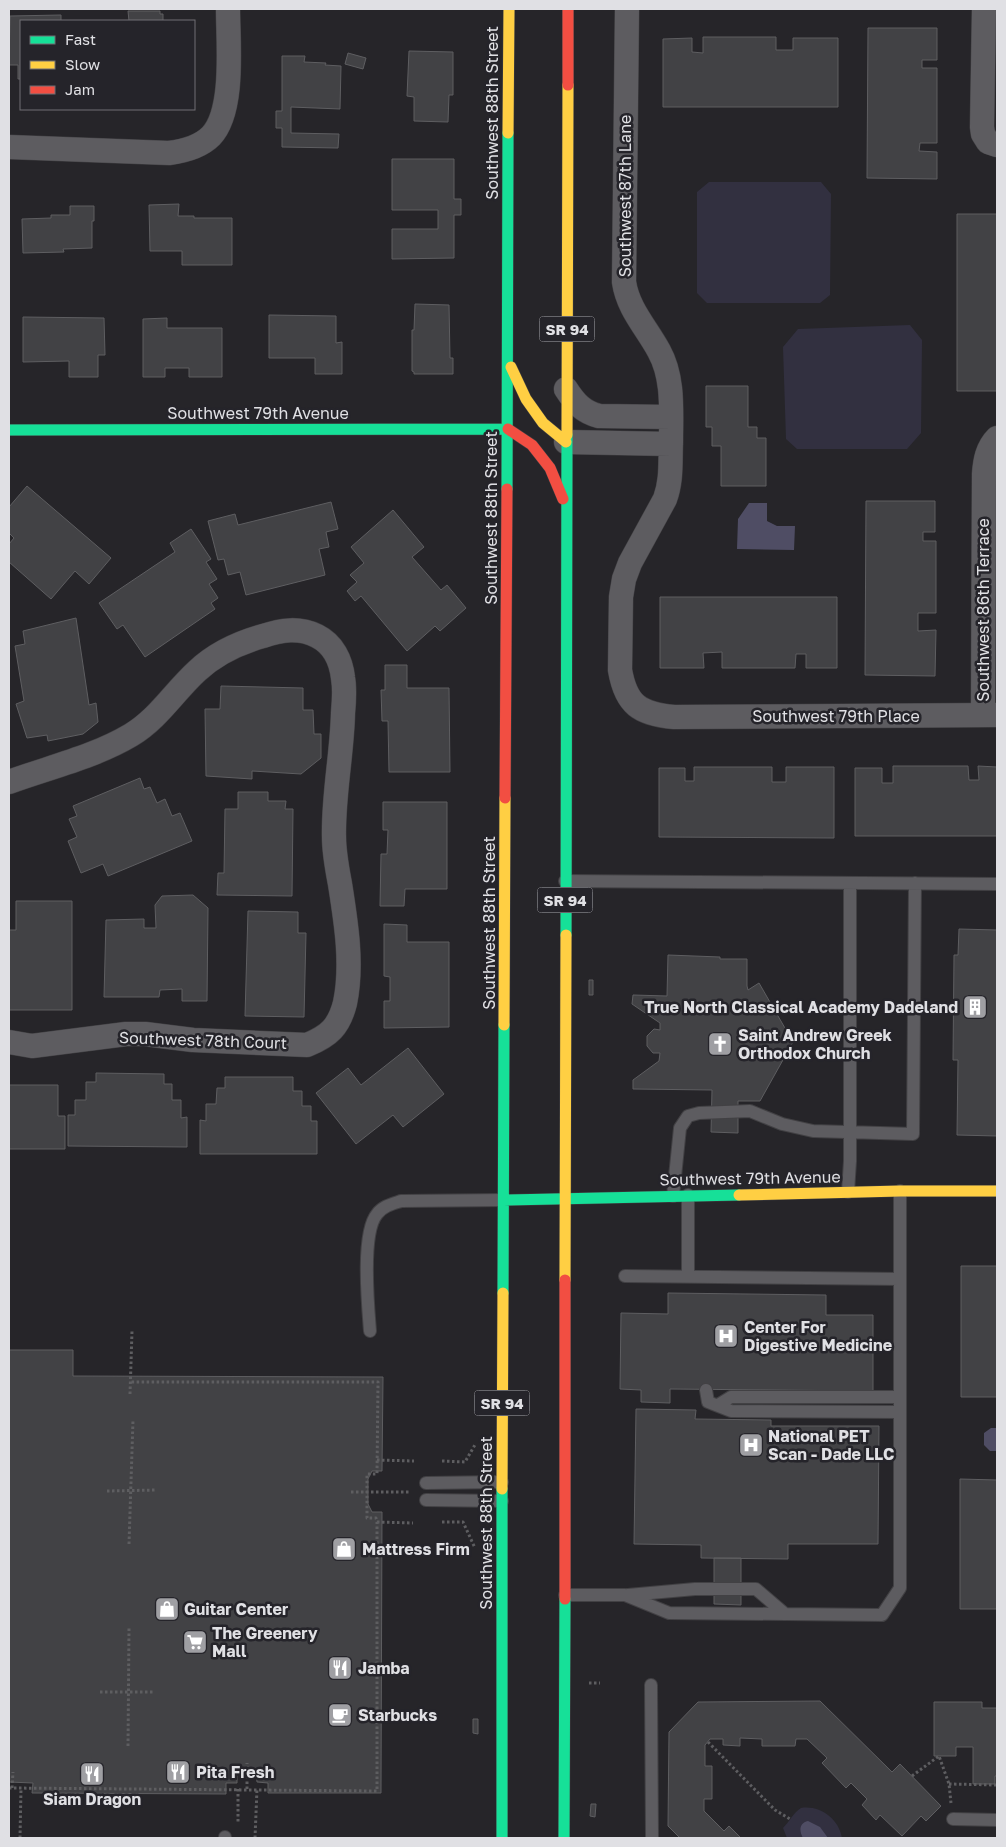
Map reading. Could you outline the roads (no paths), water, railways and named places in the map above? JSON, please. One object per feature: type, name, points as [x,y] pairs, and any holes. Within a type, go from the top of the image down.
[{"type":"main road","name":"Southwest 88th Street","points":[[502,1838],[509,9]]},
{"type":"main road","name":"SR 94","points":[[564,1838],[568,9]]},
{"type":"main road","points":[[508,359],[526,399],[543,423],[566,442]]},
{"type":"main road","points":[[508,429],[532,445],[550,468],[566,507]]},
{"type":"main road","name":"Southwest 79th Avenue","points":[[9,430],[508,429]]},
{"type":"main road","name":"Southwest 79th Avenue","points":[[504,1200],[900,1191],[997,1191]]},
{"type":"street","points":[[9,147],[170,153],[192,148],[202,143],[211,136],[218,126],[226,102],[228,88],[228,9]]},
{"type":"street","name":"Southwest 87th Lane","points":[[627,9],[624,282],[632,308],[663,359],[668,378],[671,417],[671,476],[665,499],[630,563],[624,579],[621,597],[620,660],[622,680],[629,699],[642,710],[649,713],[674,717]]},
{"type":"street","points":[[984,9],[982,128],[988,142],[997,145]]},
{"type":"street","points":[[566,389],[581,408],[590,414],[599,416],[671,417]]},
{"type":"street","name":"Southwest 86th Terrace","points":[[990,715],[984,474],[987,454],[997,438]]},
{"type":"street","points":[[566,442],[671,444]]},
{"type":"street","name":"Southwest 78th Court","points":[[9,782],[103,750],[132,735],[156,717],[197,671],[213,658],[249,640],[290,630],[303,630],[326,641],[333,648],[338,659],[343,678],[342,731],[334,838],[347,946],[347,976],[344,1004],[340,1018],[334,1028],[322,1039],[307,1044],[193,1040],[145,1034],[126,1034],[32,1046],[9,1042]]},
{"type":"street","name":"Southwest 79th Place","points":[[674,717],[990,715]]},
{"type":"lane","points":[[565,881],[997,884]]},
{"type":"lane","points":[[848,1192],[850,1132],[850,883]]},
{"type":"lane","points":[[673,1196],[680,1128],[688,1116],[699,1113],[750,1111],[782,1124],[805,1130],[913,1134],[915,883]]},
{"type":"lane","points":[[625,1595],[669,1613],[882,1615],[900,1588],[900,1191]]},
{"type":"lane","points":[[688,1195],[688,1276]]},
{"type":"lane","points":[[370,1331],[367,1254],[370,1233],[376,1215],[386,1206],[400,1201],[504,1200]]},
{"type":"lane","points":[[625,1276],[900,1279]]},
{"type":"lane","points":[[706,1390],[708,1402],[731,1411],[900,1412]]},
{"type":"lane","points":[[718,1405],[730,1397],[900,1397]]},
{"type":"lane","points":[[426,1483],[502,1482]]},
{"type":"lane","points":[[426,1500],[502,1501]]},
{"type":"lane","points":[[565,1595],[625,1595],[695,1589],[756,1589],[784,1613]]},
{"type":"lane","points":[[650,1685],[652,1838]]},
{"type":"lane","points":[[952,1815],[997,1820]]},
{"type":"place","name":"True North Classical Academy Dadeland","points":[[975,1007]]},
{"type":"place","name":"Saint Andrew Greek Orthodox Church","points":[[720,1044]]},
{"type":"place","name":"Center For Digestive Medicine","points":[[726,1336]]},
{"type":"place","name":"National PET Scan - Dade LLC","points":[[751,1445]]},
{"type":"place","name":"Mattress Firm","points":[[344,1549]]},
{"type":"place","name":"Guitar Center","points":[[167,1609]]},
{"type":"place","name":"The Greenery Mall","points":[[195,1642]]},
{"type":"place","name":"Jamba","points":[[340,1668]]},
{"type":"place","name":"Starbucks","points":[[340,1715]]},
{"type":"place","name":"Pita Fresh","points":[[178,1772]]},
{"type":"place","name":"Siam Dragon","points":[[92,1774]]}]
